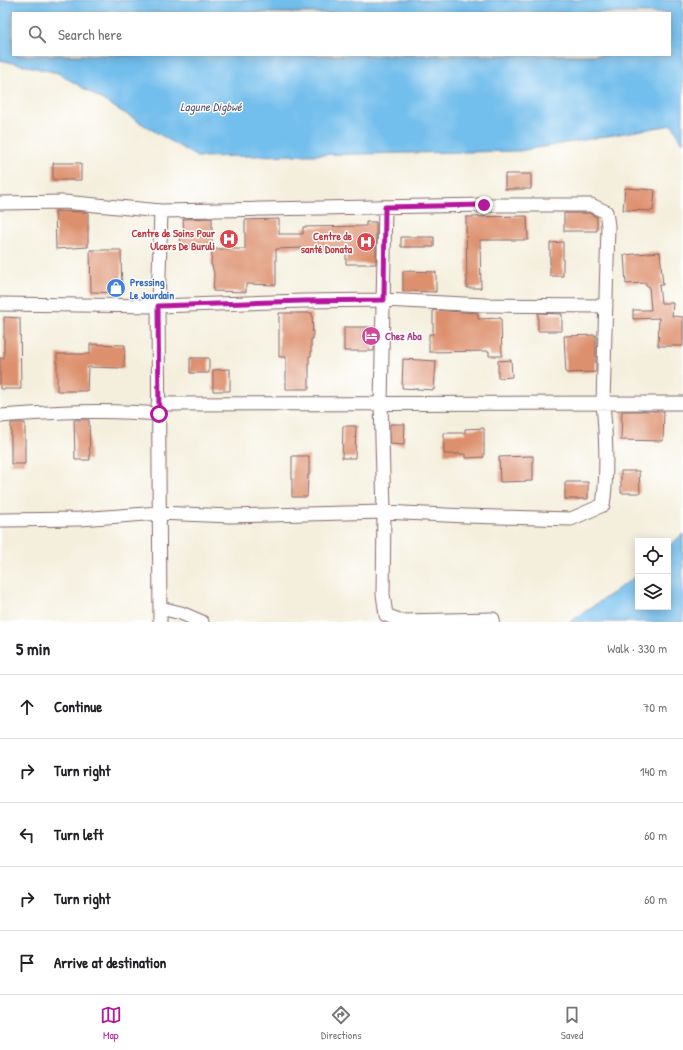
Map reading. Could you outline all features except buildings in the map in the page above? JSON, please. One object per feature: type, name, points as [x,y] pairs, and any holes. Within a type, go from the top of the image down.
[{"type":"street","points":[[0,203],[64,202],[161,211],[484,205],[591,205],[606,212],[608,226],[603,403],[606,475],[603,505],[571,519],[384,512],[230,516],[159,513],[80,519],[0,520]]},
{"type":"street","points":[[385,207],[381,403],[384,512],[383,594],[386,615],[402,621],[493,619]]},
{"type":"street","points":[[160,622],[158,306],[161,211]]},
{"type":"street","points":[[0,304],[158,306],[295,301],[384,300],[484,304],[606,306]]},
{"type":"street","points":[[0,416],[67,412],[381,403],[683,403]]},
{"type":"street","points":[[160,608],[181,613],[202,622]]},
{"type":"water","name":"Lagune Digbwé","points":[[0,0],[469,0],[483,2],[486,0],[683,0],[683,143],[672,125],[519,151],[197,157],[58,73],[0,60]]},
{"type":"water","points":[[683,534],[683,622],[570,622],[635,577],[635,610],[671,610],[671,544]]},
{"type":"place","name":"Centre de Soins Pour Ulcers De Buruli","points":[[229,239]]},
{"type":"place","name":"Centre de santé Donata","points":[[366,242]]},
{"type":"place","name":"Pressing Le Jourdain","points":[[116,288]]},
{"type":"place","name":"Chez Aba","points":[[371,336]]},
{"type":"route","points":[[159,414],[158,306],[384,300],[385,207],[484,205]]}]
